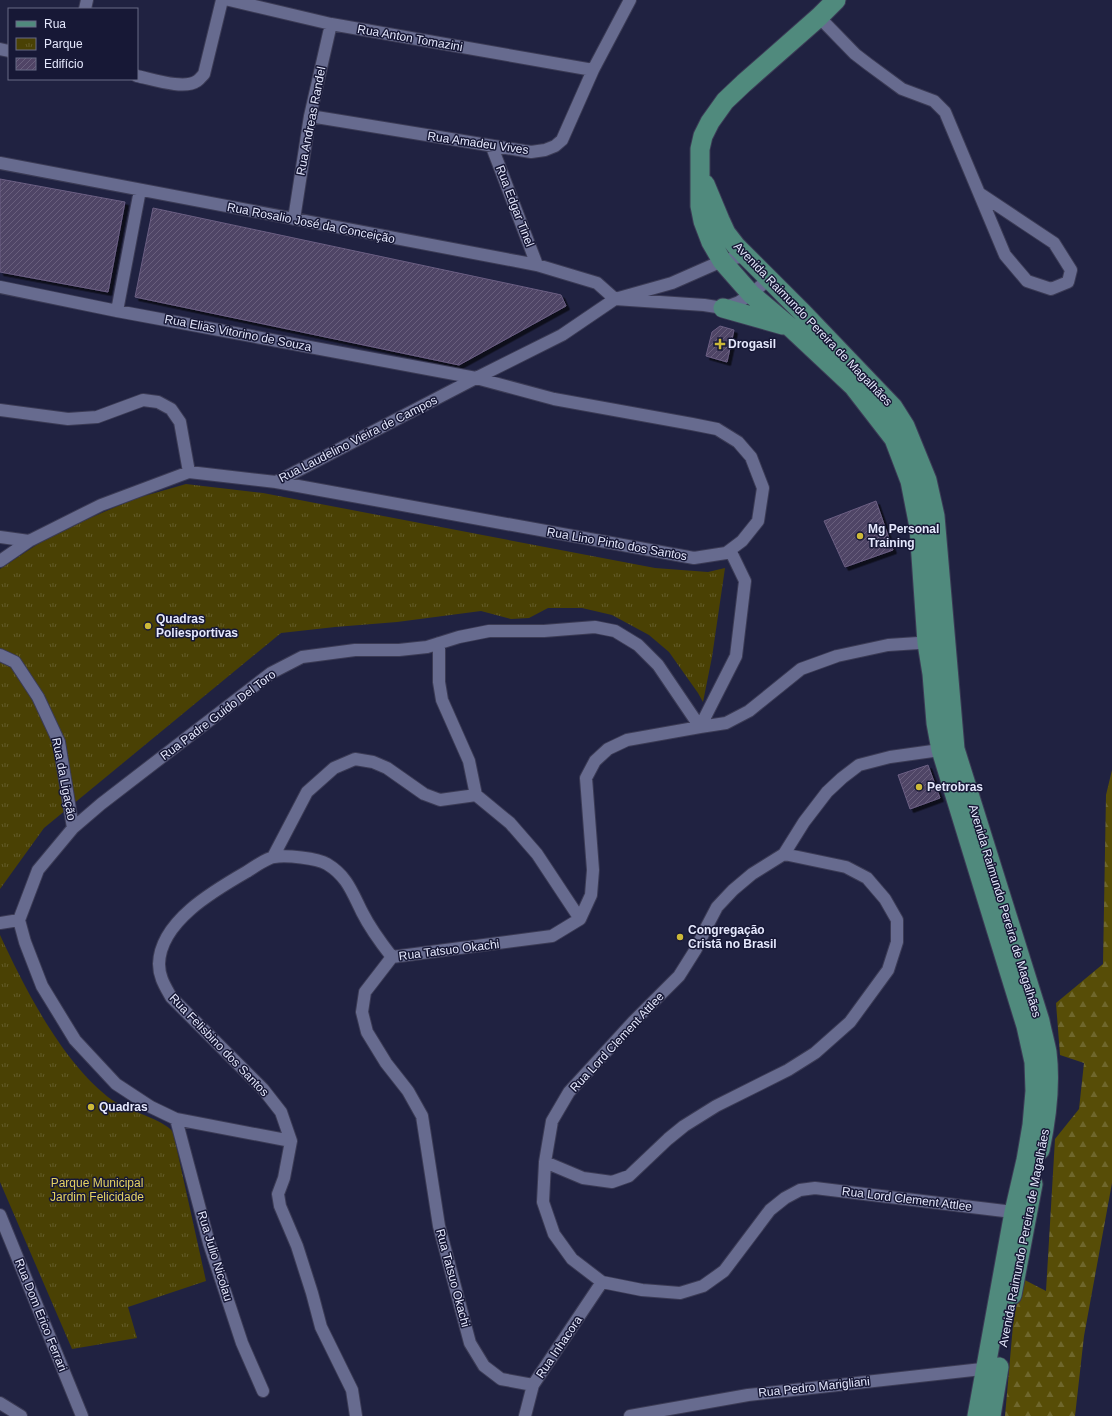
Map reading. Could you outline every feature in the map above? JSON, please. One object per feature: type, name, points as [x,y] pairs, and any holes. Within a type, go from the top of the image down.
[{"type":"main road","name":"Avenida Raimundo Pereira de Magalhães","points":[[836,0],[819,17],[744,83],[725,102],[710,122],[703,136],[700,149],[700,206],[703,221],[711,242],[722,261],[751,294],[789,326],[853,386],[894,439],[910,481],[919,527],[937,642]]},
{"type":"main road","name":"Avenida Raimundo Pereira de Magalhães","points":[[700,172],[709,198],[726,233],[736,246],[862,374],[892,407],[905,426],[927,480],[935,516],[937,642],[932,674],[936,723],[948,749],[1040,1021],[1047,1051],[1049,1088],[1046,1123],[1021,1213],[992,1368],[977,1416]]},
{"type":"main road","points":[[723,308],[789,326]]},
{"type":"main road","name":"Avenida Raimundo Pereira de Magalhães","points":[[991,1416],[992,1368]]},
{"type":"street","points":[[138,76],[182,85],[198,81],[204,74],[222,0]]},
{"type":"street","name":"Rua Anton Tomazini","points":[[229,0],[332,24],[593,70]]},
{"type":"street","name":"Rua Amadeu Vives","points":[[310,116],[492,147],[531,152],[545,150],[555,146],[562,140],[593,70],[630,0]]},
{"type":"street","points":[[819,17],[868,64],[902,89],[934,102],[945,112],[1005,256],[1028,281],[1051,289],[1068,282],[1071,270],[1054,243],[979,193]]},
{"type":"street","name":"Rua Andreas Randel","points":[[294,219],[310,116],[332,24]]},
{"type":"street","name":"Rua Edgar Tinel","points":[[492,147],[537,265]]},
{"type":"street","name":"Rua Rosalio José da Conceição","points":[[0,163],[537,265],[597,283],[615,299]]},
{"type":"street","points":[[117,311],[140,190]]},
{"type":"street","points":[[615,299],[672,283],[722,261],[747,256]]},
{"type":"street","points":[[615,299],[704,305],[723,308],[739,302],[769,279]]},
{"type":"street","name":"Rua Elias Vitorino de Souza","points":[[0,287],[117,311],[476,378]]},
{"type":"street","name":"Rua Laudelino Vieira de Campos","points":[[0,561],[29,541],[101,504],[189,472],[276,482],[562,335],[615,299]]},
{"type":"street","name":"Rua Lino Pinto dos Santos","points":[[276,482],[694,558],[726,553],[742,541],[758,521],[763,488],[751,457],[738,442],[717,429],[554,399],[476,378]]},
{"type":"street","points":[[0,410],[68,419],[97,416],[144,400],[158,402],[171,409],[180,422],[189,472]]},
{"type":"street","points":[[0,537],[29,541]]},
{"type":"street","points":[[700,727],[736,656],[745,581],[730,550]]},
{"type":"street","name":"Rua Padre Guido Del Toro","points":[[20,920],[38,870],[73,828],[101,804],[271,673],[302,657],[355,650],[399,650],[427,647],[458,637],[489,631],[544,631],[595,626],[615,631],[638,645],[658,665],[700,727]]},
{"type":"street","points":[[580,919],[591,895],[593,870],[586,778],[595,761],[608,749],[627,740],[726,724],[749,711],[801,670],[837,656],[888,645],[937,642]]},
{"type":"street","points":[[439,644],[439,682],[442,700],[469,761],[476,795],[510,823],[537,854],[580,919]]},
{"type":"street","name":"Rua da Ligação","points":[[0,656],[15,662],[38,697],[59,742],[73,828]]},
{"type":"street","name":"Rua Lord Clement Attlee","points":[[948,749],[890,757],[859,765],[827,792],[804,822],[784,854],[752,874],[733,890],[717,907],[696,949],[679,976],[633,1022],[569,1092],[552,1121],[545,1162],[543,1202],[554,1234],[572,1259],[602,1282],[642,1290],[680,1293],[703,1286],[724,1271],[770,1210],[785,1198],[800,1190],[815,1188],[1021,1213]]},
{"type":"street","points":[[273,857],[307,792],[334,768],[355,759],[373,762],[387,768],[424,794],[440,800],[476,795]]},
{"type":"street","points":[[545,1162],[583,1178],[612,1182],[630,1176],[668,1139],[684,1126],[716,1106],[788,1070],[815,1053],[850,1022],[888,970],[897,942],[897,920],[885,899],[867,878],[846,867],[784,854]]},
{"type":"street","name":"Rua Felisbino dos Santos","points":[[291,1141],[280,1112],[264,1089],[171,997],[161,979],[159,963],[164,944],[177,922],[188,910],[222,886],[273,857],[300,857],[325,862],[338,870],[354,894],[362,912],[392,957]]},
{"type":"street","name":"Rua Tatsuo Okachi","points":[[533,1386],[501,1379],[484,1366],[470,1343],[439,1226],[422,1116],[408,1091],[386,1063],[367,1032],[362,1012],[366,992],[392,957],[552,936],[580,919]]},
{"type":"street","points":[[0,923],[20,920],[25,942],[42,986],[75,1040],[116,1084],[151,1107],[176,1119],[291,1141],[284,1178],[278,1194],[280,1206],[297,1246],[321,1327],[352,1390],[356,1416]]},
{"type":"street","name":"Rua Julio Nicolau","points":[[176,1119],[209,1243],[242,1343],[263,1391]]},
{"type":"street","name":"Rua Dom Erico Ferrari","points":[[0,1215],[82,1416]]},
{"type":"street","name":"Rua Inhacora","points":[[524,1416],[533,1386],[602,1282]]},
{"type":"street","name":"Rua Pedro Marigliani","points":[[630,1416],[748,1395],[992,1368]]},
{"type":"street","points":[[0,1403],[21,1416]]},
{"type":"green space","points":[[186,484],[263,493],[655,568],[708,572],[725,568],[712,657],[703,702],[669,652],[649,635],[612,615],[582,608],[548,608],[529,618],[511,619],[481,611],[397,622],[281,633],[44,828],[0,889],[0,569],[53,534],[134,499]]},
{"type":"green space","points":[[1112,770],[1112,1183],[1084,1336],[1075,1416],[1005,1416],[1013,1325],[1021,1278],[1046,1291],[1055,1139],[1079,1109],[1084,1063],[1060,1055],[1056,1003],[1103,964],[1106,795]]},
{"type":"green space","name":"Parque Municipal Jardim Felicidade","points":[[0,935],[21,978],[47,1024],[77,1067],[94,1085],[112,1100],[162,1123],[173,1132],[206,1281],[128,1307],[137,1338],[72,1349],[0,1182]]},
{"type":"building","points":[[0,179],[125,202],[108,292],[0,272]]},
{"type":"building","points":[[153,208],[557,294],[561,295],[566,306],[459,365],[135,297]]},
{"type":"building","name":"Drogasil","points":[[720,326],[734,330],[727,362],[706,356],[712,332]]},
{"type":"building","name":"Mg Personal Training","points":[[876,501],[893,550],[845,567],[824,521]]},
{"type":"building","name":"Petrobras","points":[[928,765],[940,798],[910,809],[898,775]]},
{"type":"place","name":"Drogasil","points":[[720,344]]},
{"type":"place","name":"Mg Personal Training","points":[[860,536]]},
{"type":"place","name":"Quadras Poliesportivas","points":[[148,626]]},
{"type":"place","name":"Petrobras","points":[[919,787]]},
{"type":"place","name":"Congregação Cristã no Brasil","points":[[680,937]]},
{"type":"place","name":"Quadras","points":[[91,1107]]}]
